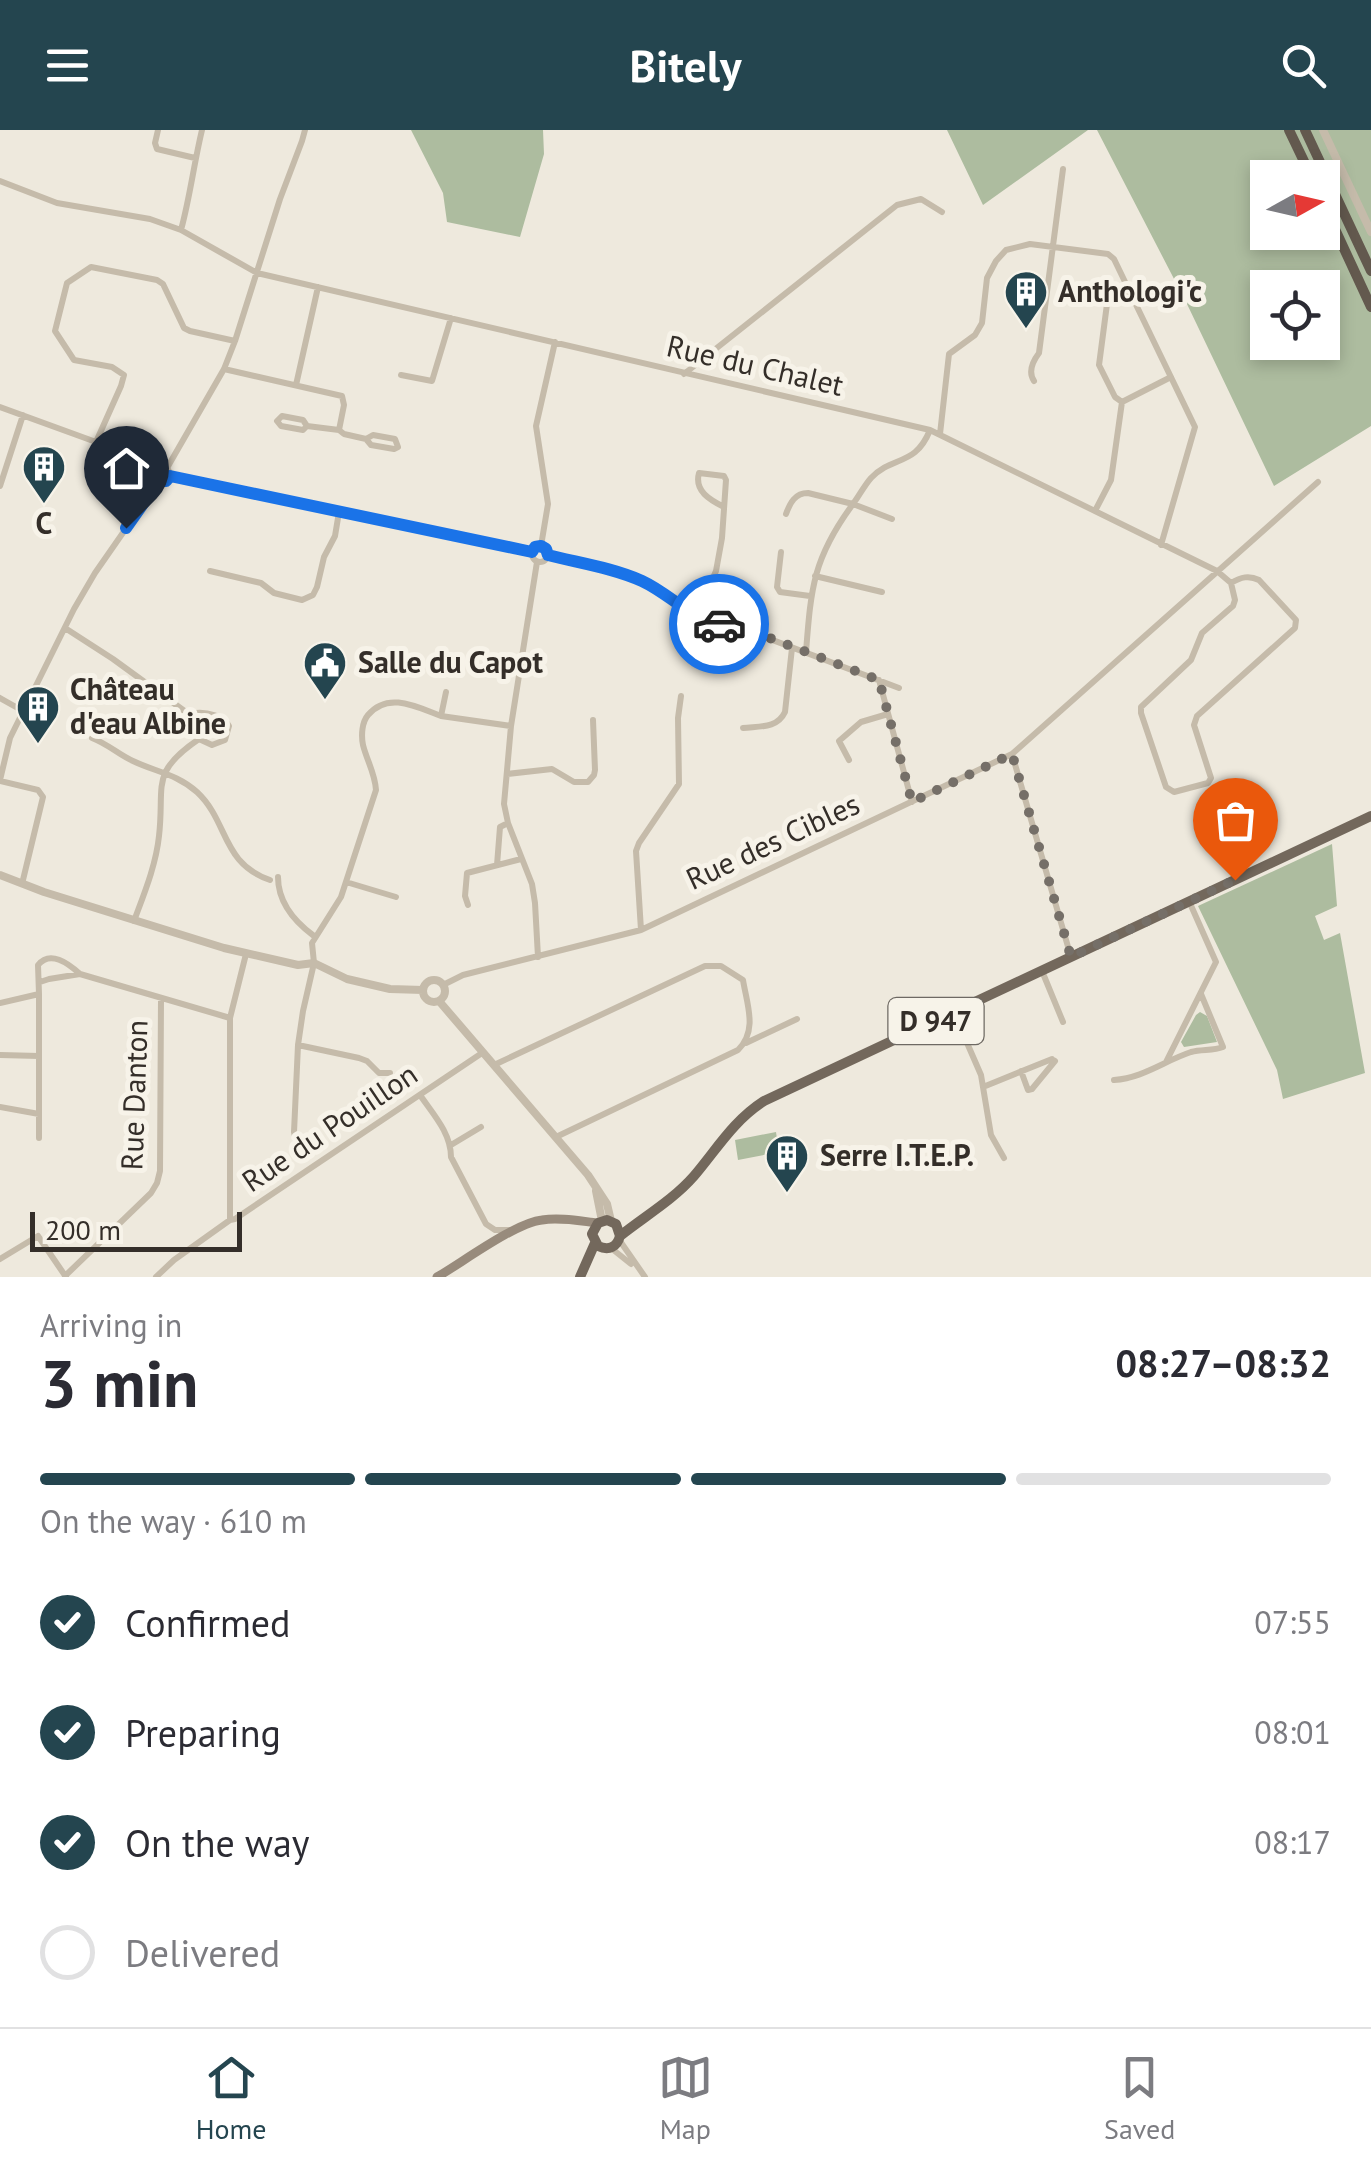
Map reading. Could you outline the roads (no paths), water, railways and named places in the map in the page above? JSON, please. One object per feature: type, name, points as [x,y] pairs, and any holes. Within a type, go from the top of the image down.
[{"type":"highway","points":[[1289,130],[1303,160]]},
{"type":"highway","points":[[1305,130],[1371,271]]},
{"type":"highway","points":[[1340,239],[1371,307]]},
{"type":"main road","name":"D 947","points":[[607,1242],[655,1210],[695,1175],[746,1113],[1371,816]]},
{"type":"main road","name":"D 947","points":[[606,1222],[655,1210]]},
{"type":"main road","points":[[437,1277],[537,1220],[606,1222],[618,1228],[607,1242],[589,1254],[583,1272]]},
{"type":"main road","points":[[565,1220],[607,1242]]},
{"type":"main road","points":[[606,1222],[607,1242]]},
{"type":"street","points":[[158,130],[154,143],[157,150],[195,158]]},
{"type":"street","points":[[181,230],[202,130]]},
{"type":"street","points":[[159,481],[166,481],[224,368],[304,130]]},
{"type":"street","points":[[1323,130],[1371,232]]},
{"type":"street","points":[[1034,381],[1033,360],[1039,353],[1063,169]]},
{"type":"street","name":"Rue du Chalet","points":[[0,181],[56,202],[150,219],[181,230],[257,274],[930,430],[1218,571],[1232,583]]},
{"type":"street","points":[[684,374],[897,205],[921,198],[942,212]]},
{"type":"street","points":[[940,434],[949,354],[975,335],[982,324],[987,278],[1006,250],[1030,244],[1111,256],[1194,427],[1161,545]]},
{"type":"street","points":[[96,442],[124,375],[112,367],[74,360],[54,330],[67,283],[91,268],[157,280],[163,284],[184,328],[235,341]]},
{"type":"street","points":[[296,385],[318,287]]},
{"type":"street","points":[[1122,402],[1114,397],[1099,364],[1107,304],[1130,292]]},
{"type":"street","points":[[401,375],[432,380],[452,318]]},
{"type":"street","points":[[541,546],[548,504],[535,432],[555,342]]},
{"type":"street","points":[[224,368],[342,396],[339,430]]},
{"type":"street","points":[[1122,402],[1170,378]]},
{"type":"street","points":[[1095,511],[1110,480],[1122,402]]},
{"type":"street","points":[[0,407],[96,442],[156,470]]},
{"type":"street","points":[[0,486],[22,415]]},
{"type":"street","points":[[307,426],[366,439]]},
{"type":"street","points":[[806,652],[810,596],[822,552],[872,477],[922,448],[930,430]]},
{"type":"street","points":[[156,470],[161,467],[340,512],[532,552]]},
{"type":"street","points":[[156,470],[159,481]]},
{"type":"street","points":[[696,617],[716,571],[724,506],[726,480],[724,476],[699,473],[700,488],[708,499],[724,506]]},
{"type":"street","points":[[22,884],[43,797],[38,790],[0,780],[10,738],[95,573],[159,481]]},
{"type":"street","name":"Rue des Cibles","points":[[443,984],[463,975],[640,930],[1012,754],[1318,482]]},
{"type":"street","points":[[786,514],[792,501],[803,493],[853,504],[892,519]]},
{"type":"street","points":[[210,571],[261,583],[274,594],[302,600],[317,587],[340,512]]},
{"type":"street","points":[[541,546],[548,555],[538,562],[532,558],[532,552],[541,546]]},
{"type":"street","points":[[781,552],[777,586],[780,592],[810,596]]},
{"type":"street","points":[[548,555],[645,582],[696,617],[749,630],[899,688]]},
{"type":"street","points":[[538,562],[504,804],[532,884],[538,957]]},
{"type":"street","points":[[815,576],[882,592]]},
{"type":"street","points":[[1253,576],[1259,580],[1296,620],[1295,628],[1198,716],[1194,725],[1211,778],[1204,784],[1174,792],[1166,787],[1140,713],[1141,706],[1191,660],[1202,633],[1233,606],[1232,583],[1253,576]]},
{"type":"street","points":[[64,628],[113,658],[192,717],[199,738],[212,745],[225,740],[229,726],[223,718],[202,712],[192,717]]},
{"type":"street","points":[[742,728],[777,724],[782,719],[792,648]]},
{"type":"street","points":[[879,680],[912,802]]},
{"type":"street","points":[[441,716],[446,692]]},
{"type":"street","points":[[640,930],[636,851],[679,784],[680,696]]},
{"type":"street","points":[[0,698],[23,711]]},
{"type":"street","points":[[298,1147],[294,1132],[298,1045],[314,963],[311,946],[340,897],[376,790],[362,742],[364,720],[378,705],[399,701],[441,716],[512,726]]},
{"type":"street","points":[[849,760],[839,741],[861,722],[888,714]]},
{"type":"street","points":[[506,774],[552,769],[574,782],[588,782],[595,770],[593,720]]},
{"type":"street","points":[[92,738],[132,761],[166,772],[205,801],[238,862],[274,879],[289,910],[314,936]]},
{"type":"street","points":[[134,921],[159,836],[161,780],[179,753],[199,738]]},
{"type":"street","points":[[1012,754],[1071,957]]},
{"type":"street","points":[[497,865],[500,827],[508,823]]},
{"type":"street","points":[[468,904],[467,873],[522,858]]},
{"type":"street","points":[[0,875],[246,954],[298,965],[314,963],[355,981],[390,990],[423,990]]},
{"type":"street","points":[[346,882],[396,897]]},
{"type":"street","points":[[1166,1062],[1216,962],[1189,901]]},
{"type":"street","points":[[230,1220],[230,1018],[246,954]]},
{"type":"street","points":[[39,1138],[39,962],[48,958],[69,964],[80,974]]},
{"type":"street","points":[[494,1065],[706,966],[721,966],[743,980],[749,1037],[738,1050],[556,1137]]},
{"type":"street","points":[[1042,971],[1062,1022]]},
{"type":"street","points":[[40,982],[80,974],[230,1018]]},
{"type":"street","points":[[439,1001],[445,993],[443,984],[426,984],[423,990],[427,1000],[439,1001],[593,1182],[607,1204],[606,1222]]},
{"type":"street","points":[[1114,1080],[1132,1079],[1196,1050],[1223,1047],[1200,992]]},
{"type":"street","points":[[0,1003],[39,994]]},
{"type":"street","name":"Rue Danton","points":[[66,1276],[157,1183],[160,998]]},
{"type":"street","points":[[954,1013],[981,1075],[991,1134],[1004,1158]]},
{"type":"street","points":[[745,1043],[797,1019]]},
{"type":"street","points":[[298,1045],[359,1058],[379,1074],[390,1073]]},
{"type":"street","name":"Rue du Pouillon","points":[[156,1277],[230,1220],[482,1052]]},
{"type":"street","points":[[0,1055],[39,1056]]},
{"type":"street","points":[[983,1087],[1021,1071],[1052,1059],[1056,1061],[1032,1089],[1028,1090],[1021,1071]]},
{"type":"street","points":[[420,1095],[442,1126],[451,1145],[450,1157],[486,1224],[495,1230],[516,1230]]},
{"type":"street","points":[[0,1107],[39,1114]]},
{"type":"street","points":[[451,1145],[481,1127]]},
{"type":"street","points":[[0,1259],[38,1236],[66,1276]]},
{"type":"street","points":[[607,1242],[642,1274]]},
{"type":"place","name":"Anthologi'c","points":[[1026,330]]},
{"type":"place","name":"C","points":[[44,505]]},
{"type":"place","name":"Salle du Capot","points":[[325,701]]},
{"type":"place","name":"Château d'eau Albine","points":[[38,745]]},
{"type":"place","name":"Serre I.T.E.P.","points":[[787,1194]]}]
